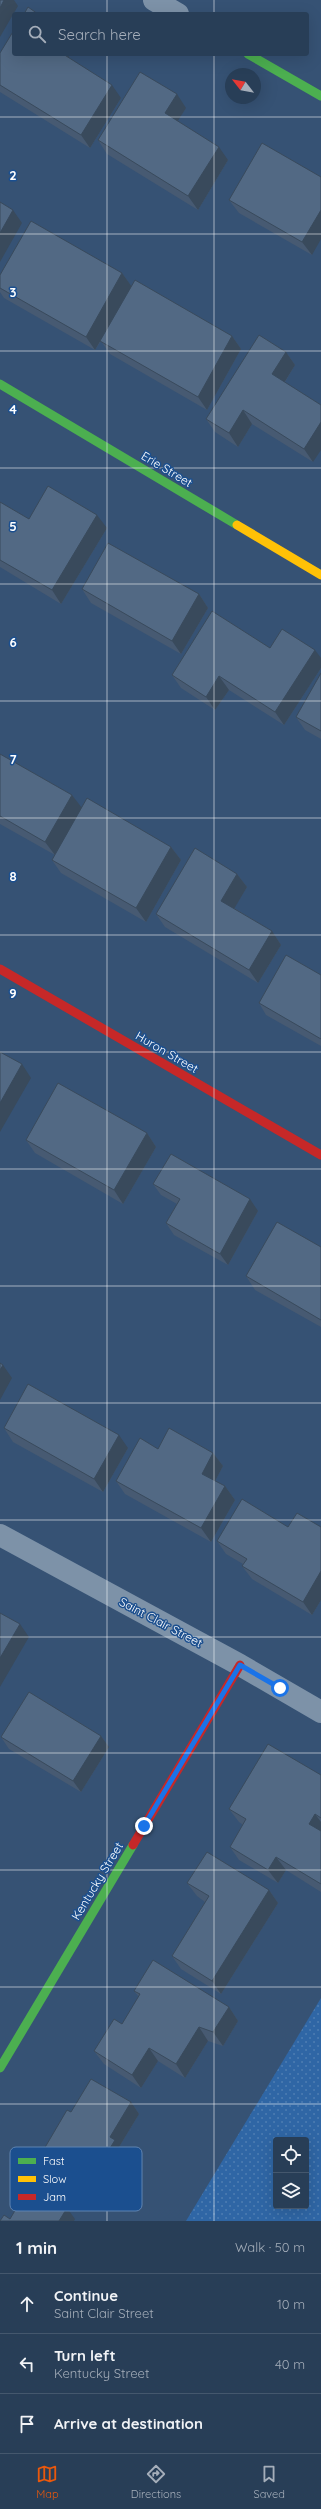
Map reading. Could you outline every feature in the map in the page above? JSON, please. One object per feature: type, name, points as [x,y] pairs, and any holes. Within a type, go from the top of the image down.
[{"type":"street","points":[[154,0],[175,12]]},
{"type":"street","points":[[251,56],[321,96]]},
{"type":"street","name":"Erie Street","points":[[0,384],[321,575]]},
{"type":"street","name":"Huron Street","points":[[0,969],[321,1155]]},
{"type":"street","name":"Saint Clair Street","points":[[0,1535],[240,1665],[321,1712]]},
{"type":"street","name":"Kentucky Street","points":[[0,2068],[240,1665]]},
{"type":"shaded area","points":[[321,1998],[321,2221],[186,2221]]},
{"type":"building","points":[[0,0],[4,0],[0,8]]},
{"type":"building","points":[[28,7],[35,12],[25,12]]},
{"type":"building","points":[[12,33],[12,56],[66,56],[112,85],[81,135],[0,85],[0,53]]},
{"type":"building","points":[[140,72],[177,94],[165,113],[219,147],[188,196],[98,140]]},
{"type":"building","points":[[262,143],[321,177],[321,210],[302,242],[229,200]]},
{"type":"building","points":[[0,202],[13,210],[0,233]]},
{"type":"building","points":[[31,221],[122,273],[86,337],[0,288],[0,275]]},
{"type":"building","points":[[135,280],[232,336],[198,397],[100,341]]},
{"type":"building","points":[[259,335],[286,352],[272,374],[321,405],[321,422],[304,449],[243,410],[229,433],[206,419]]},
{"type":"building","points":[[48,486],[97,515],[52,590],[0,560],[0,502],[29,519]]},
{"type":"building","points":[[108,543],[199,594],[172,641],[82,589]]},
{"type":"building","points":[[212,611],[270,648],[282,629],[315,650],[275,712],[219,676],[206,697],[172,675]]},
{"type":"building","points":[[321,673],[321,731],[296,717]]},
{"type":"building","points":[[0,754],[72,795],[45,842],[0,816]]},
{"type":"building","points":[[87,798],[171,847],[136,908],[52,860]]},
{"type":"building","points":[[195,848],[237,874],[221,901],[272,931],[249,970],[156,914]]},
{"type":"building","points":[[286,955],[321,975],[321,1039],[259,1003]]},
{"type":"building","points":[[0,1052],[22,1064],[0,1103]]},
{"type":"building","points":[[58,1083],[147,1133],[114,1190],[26,1140]]},
{"type":"building","points":[[171,1154],[250,1199],[220,1254],[166,1223],[180,1199],[153,1184]]},
{"type":"building","points":[[277,1222],[321,1247],[321,1320],[246,1276]]},
{"type":"building","points":[[0,1363],[3,1365],[0,1370]]},
{"type":"building","points":[[28,1384],[119,1435],[94,1479],[4,1428]]},
{"type":"building","points":[[169,1428],[213,1453],[202,1474],[225,1486],[201,1528],[116,1481],[140,1438],[158,1449]]},
{"type":"building","points":[[242,1499],[288,1527],[297,1513],[321,1527],[321,1571],[303,1602],[242,1566],[247,1559],[217,1541]]},
{"type":"building","points":[[0,1613],[20,1624],[0,1658]]},
{"type":"building","points":[[29,1692],[101,1736],[73,1781],[1,1737]]},
{"type":"building","points":[[268,1744],[321,1775],[321,1818],[315,1814],[309,1824],[321,1831],[321,1884],[276,1857],[268,1870],[230,1847],[246,1819],[229,1809]]},
{"type":"building","points":[[207,1852],[269,1890],[212,1981],[172,1956],[209,1896],[187,1883]]},
{"type":"building","points":[[153,1960],[229,2007],[213,2032],[199,2027],[176,2064],[149,2048],[132,2075],[94,2051],[114,2019],[122,2024],[140,1994],[134,1991]]},
{"type":"building","points":[[91,2079],[131,2102],[110,2137],[115,2140],[111,2147],[45,2147],[67,2110],[71,2112]]},
{"type":"building","points":[[15,2211],[65,2211],[59,2221],[0,2221],[4,2215],[10,2219]]},
{"type":"traffic: fast","points":[[251,56],[321,96]]},
{"type":"traffic: fast","points":[[0,384],[237,525]]},
{"type":"traffic: fast","points":[[0,2068],[133,1845]]},
{"type":"traffic: slow","points":[[237,525],[321,575]]},
{"type":"traffic: jam","points":[[0,969],[321,1155]]},
{"type":"traffic: jam","points":[[133,1845],[240,1665]]},
{"type":"route","points":[[144,1826],[240,1665],[280,1688]]}]
